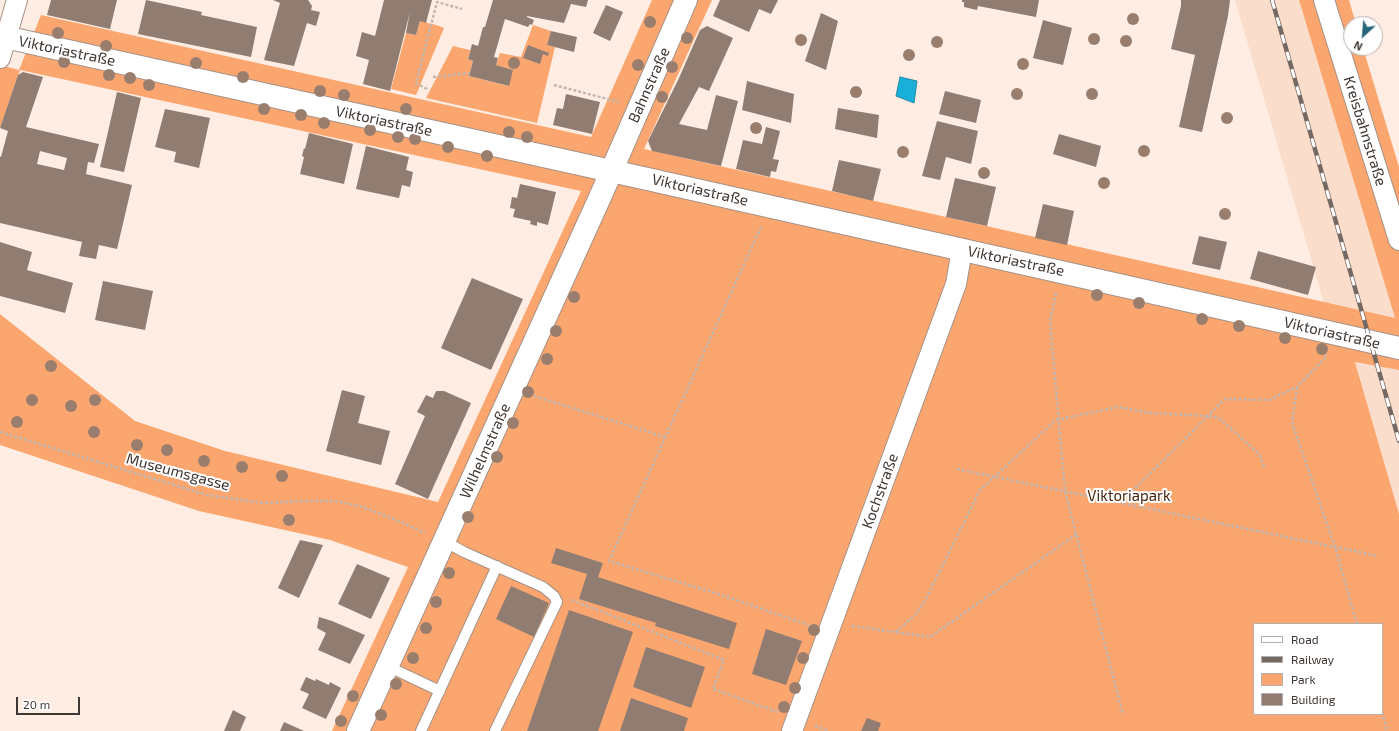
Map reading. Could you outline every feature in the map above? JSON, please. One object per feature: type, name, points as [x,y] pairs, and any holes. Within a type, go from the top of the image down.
[{"type":"street","points":[[2,44],[17,0]]},
{"type":"street","name":"Bahnstraße","points":[[612,171],[686,0]]},
{"type":"street","name":"Kreisbahnstraße","points":[[1324,0],[1399,240]]},
{"type":"street","name":"Viktoriastraße","points":[[2,44],[612,171],[1399,348]]},
{"type":"street","name":"Wilhelmstraße","points":[[358,731],[612,171]]},
{"type":"street","name":"Kochstraße","points":[[794,725],[956,284],[962,250]]},
{"type":"lane","points":[[444,541],[543,587],[554,596],[557,602],[495,731]]},
{"type":"lane","points":[[421,731],[497,566]]},
{"type":"lane","points":[[387,666],[440,691]]},
{"type":"path","points":[[427,89],[416,84],[437,2],[462,9]]},
{"type":"path","points":[[432,77],[470,73]]},
{"type":"path","points":[[554,85],[640,107]]},
{"type":"path","points":[[770,207],[609,561],[830,628],[896,632],[930,637],[1077,534]]},
{"type":"path","points":[[1060,271],[1050,322],[1065,491],[1123,715]]},
{"type":"path","points":[[1121,502],[1225,399],[1269,400],[1297,387],[1325,358],[1329,332]]},
{"type":"path","points":[[1297,387],[1292,423],[1335,547],[1357,623]]},
{"type":"path","points":[[512,391],[534,396],[665,437]]},
{"type":"path","points":[[896,632],[916,614],[925,601],[980,490],[1056,420],[1118,407],[1150,413],[1219,418],[1259,454],[1264,467]]},
{"type":"path","name":"Museumsgasse","points":[[0,432],[207,495],[264,503],[335,501],[363,507],[444,541]]},
{"type":"path","points":[[957,469],[1378,556]]},
{"type":"path","points":[[566,598],[724,660],[713,688],[794,725],[829,731]]},
{"type":"path","points":[[1383,715],[1387,731]]},
{"type":"shaded area","points":[[1235,0],[1299,0],[1395,318],[1324,303]]},
{"type":"shaded area","points":[[1355,361],[1399,370],[1399,514]]},
{"type":"green space","name":"Viktoriapark","points":[[652,0],[712,0],[644,149],[1395,318],[1299,0],[1349,0],[1354,16],[1343,16],[1343,56],[1365,56],[1399,167],[1399,370],[1355,362],[1399,514],[1399,731],[332,731],[408,567],[330,540],[199,511],[0,445],[0,314],[135,421],[225,451],[438,502],[581,191],[20,70],[0,128],[0,65],[19,70],[41,15],[591,137]]},
{"type":"green space","points":[[420,21],[444,28],[416,95],[391,89],[406,33],[416,35]]},
{"type":"green space","points":[[533,25],[551,31],[547,45],[555,47],[537,123],[426,98],[453,46],[470,50],[468,59],[473,61],[469,76],[508,86],[513,70],[496,65],[500,53],[521,57]]},
{"type":"water","points":[[900,77],[917,81],[914,103],[896,96]]},
{"type":"building","points":[[51,0],[117,0],[110,29],[47,15]]},
{"type":"building","points":[[146,0],[202,12],[201,15],[257,27],[251,57],[138,34]]},
{"type":"building","points":[[273,0],[308,0],[312,6],[311,10],[320,12],[316,26],[307,23],[294,66],[264,60],[280,3]]},
{"type":"building","points":[[384,0],[432,0],[426,23],[420,21],[416,35],[406,33],[410,12],[390,91],[363,84],[369,60],[356,56],[362,32],[375,36]]},
{"type":"building","points":[[493,0],[588,0],[586,7],[571,4],[564,23],[527,16],[534,20],[532,25],[530,24],[528,27],[505,19],[494,57],[498,58],[496,65],[513,70],[509,86],[469,76],[473,61],[468,59],[472,44],[478,46]]},
{"type":"building","points":[[720,0],[778,0],[771,14],[759,9],[749,32],[713,16]]},
{"type":"building","points":[[962,0],[1039,0],[1036,17],[978,6],[977,10],[964,7],[964,2],[962,2]]},
{"type":"building","points":[[1181,0],[1230,0],[1228,16],[1202,132],[1179,127],[1195,55],[1171,49]]},
{"type":"building","points":[[606,5],[623,12],[610,41],[593,33]]},
{"type":"building","points":[[821,13],[838,21],[826,70],[805,61]]},
{"type":"building","points":[[1043,20],[1072,28],[1063,65],[1033,58]]},
{"type":"building","points":[[707,26],[733,38],[709,91],[699,87],[679,124],[707,130],[716,95],[738,101],[721,166],[652,151],[648,141],[679,78],[700,30]]},
{"type":"building","points":[[551,31],[577,37],[574,52],[547,45]]},
{"type":"building","points":[[528,45],[549,53],[548,56],[543,54],[540,64],[523,58]]},
{"type":"building","points":[[23,72],[43,77],[26,127],[99,144],[94,163],[88,162],[86,174],[132,185],[117,249],[99,245],[96,259],[79,256],[82,242],[0,223],[0,156],[1,157],[8,131],[0,128],[18,75]],"holes":[[[40,151],[67,158],[64,170],[37,164]]]},
{"type":"building","points":[[747,81],[794,94],[791,123],[742,110]]},
{"type":"building","points":[[945,91],[981,100],[976,123],[939,114]]},
{"type":"building","points":[[117,92],[141,98],[124,172],[100,167]]},
{"type":"building","points":[[566,94],[600,102],[592,134],[553,125],[557,108],[563,109]]},
{"type":"building","points":[[838,108],[879,115],[877,138],[835,129]]},
{"type":"building","points":[[165,109],[210,118],[199,168],[174,162],[176,152],[155,147]]},
{"type":"building","points":[[937,121],[978,131],[971,164],[946,157],[940,180],[922,176]]},
{"type":"building","points":[[766,127],[780,131],[773,159],[779,160],[776,172],[771,171],[770,177],[736,169],[743,140],[762,144]]},
{"type":"building","points":[[309,133],[353,144],[344,184],[300,174],[304,157],[302,156]]},
{"type":"building","points":[[1059,134],[1101,146],[1096,167],[1053,154]]},
{"type":"building","points":[[366,146],[409,157],[406,170],[413,172],[410,187],[402,185],[399,198],[356,189]]},
{"type":"building","points":[[839,160],[881,169],[873,201],[832,191]]},
{"type":"building","points":[[955,178],[996,187],[987,226],[946,217]]},
{"type":"building","points":[[520,184],[556,192],[548,225],[537,222],[537,226],[530,224],[531,221],[513,217],[515,209],[510,208],[512,197],[517,198]]},
{"type":"building","points":[[1043,204],[1074,211],[1067,245],[1035,238]]},
{"type":"building","points":[[1199,236],[1227,242],[1220,270],[1192,264]]},
{"type":"building","points":[[0,242],[32,252],[27,270],[73,283],[65,313],[0,296]]},
{"type":"building","points":[[1258,251],[1316,267],[1308,295],[1250,279]]},
{"type":"building","points":[[472,278],[523,299],[491,370],[441,348]]},
{"type":"building","points":[[103,281],[153,291],[145,330],[95,320]]},
{"type":"building","points":[[342,390],[365,396],[358,423],[390,431],[381,465],[326,451]]},
{"type":"building","points":[[436,391],[444,391],[471,403],[428,499],[395,484],[425,416],[417,412],[426,395],[433,398]]},
{"type":"building","points":[[300,540],[323,545],[299,598],[278,588]]},
{"type":"building","points":[[556,548],[603,563],[598,577],[737,623],[729,649],[655,626],[656,623],[579,599],[587,574],[551,563]]},
{"type":"building","points":[[357,564],[390,578],[371,619],[338,604]]},
{"type":"building","points":[[511,586],[549,603],[534,637],[496,619]]},
{"type":"building","points":[[569,610],[633,632],[598,731],[527,731]]},
{"type":"building","points":[[319,617],[365,635],[350,664],[318,650],[326,633],[317,628]]},
{"type":"building","points":[[766,629],[802,641],[786,685],[752,674]]},
{"type":"building","points":[[646,647],[705,667],[691,708],[633,687]]},
{"type":"building","points":[[306,677],[315,681],[316,679],[329,685],[330,682],[341,688],[326,719],[302,708],[309,694],[300,690]]},
{"type":"building","points":[[631,698],[688,718],[684,731],[620,731]]},
{"type":"building","points":[[233,710],[246,717],[240,731],[224,731]]},
{"type":"building","points":[[867,718],[881,723],[878,731],[861,731]]},
{"type":"building","points":[[284,722],[304,731],[280,731]]},
{"type":"railway","points":[[1272,0],[1399,441]]}]
